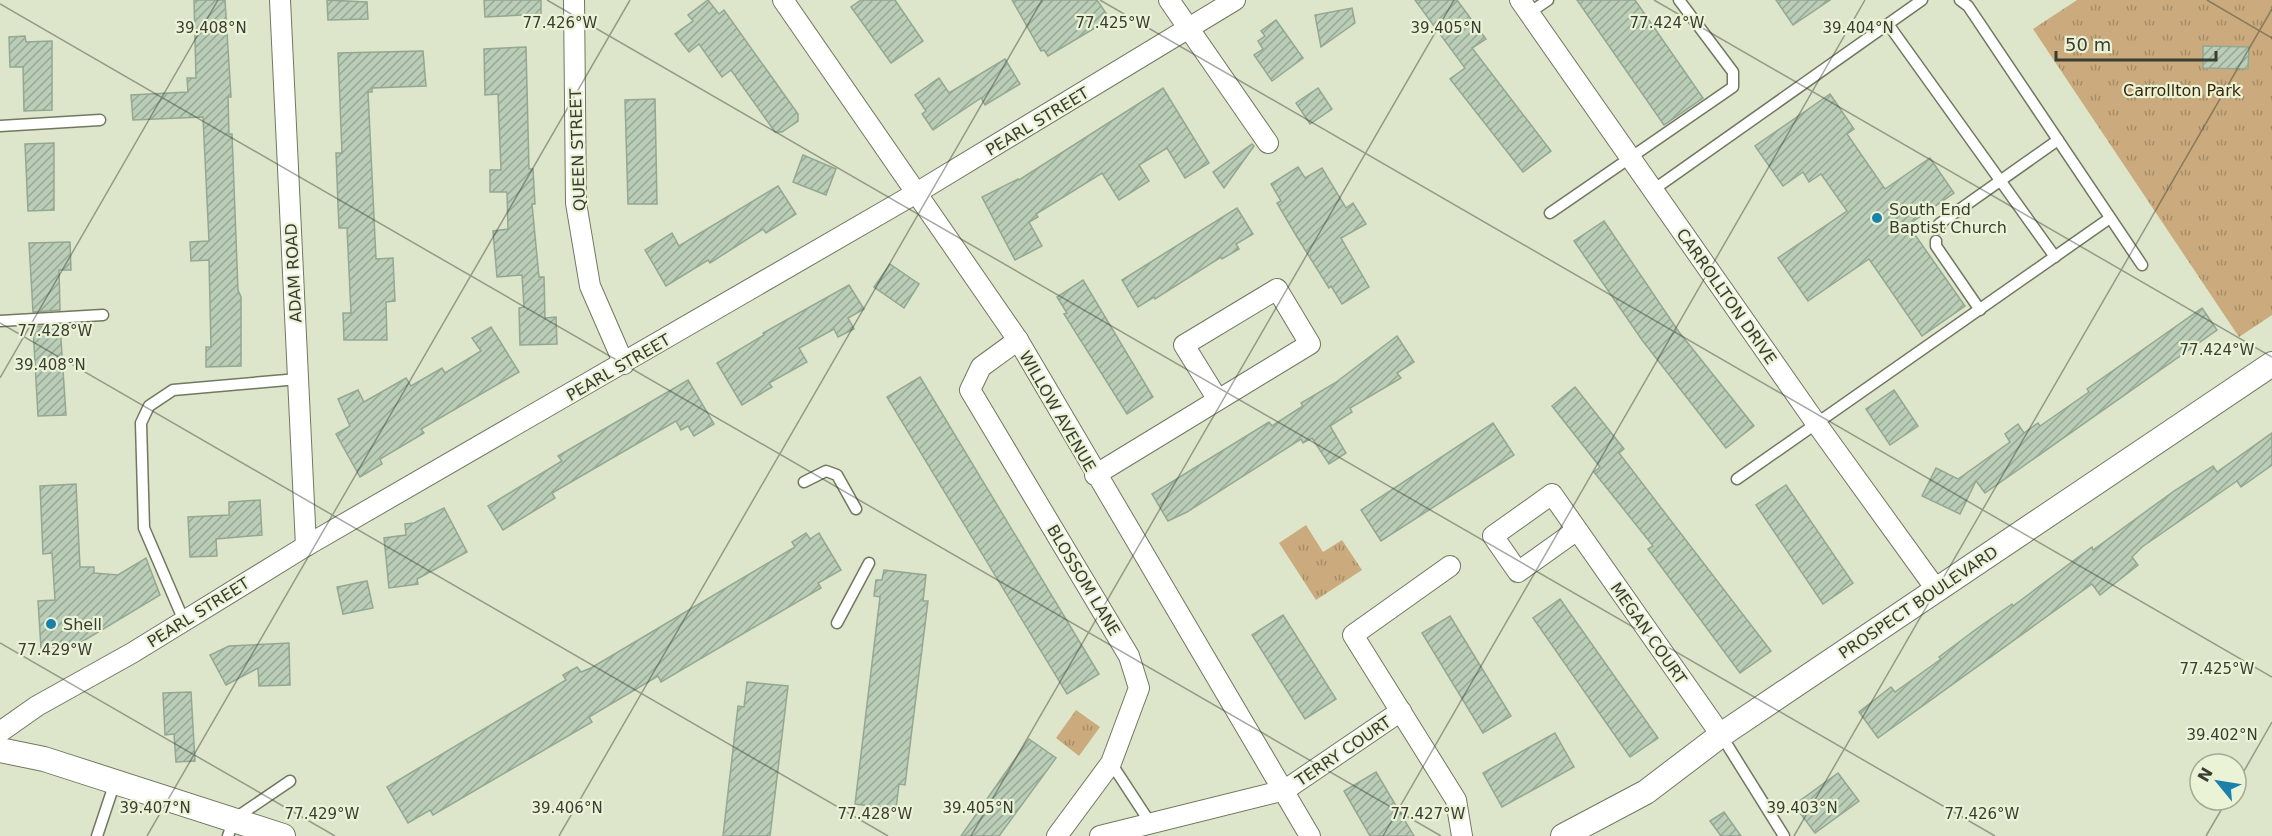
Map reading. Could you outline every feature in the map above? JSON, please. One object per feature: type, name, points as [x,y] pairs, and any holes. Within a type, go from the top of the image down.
[{"type":"street","name":"ADAM ROAD","points":[[280,0],[306,546]]},
{"type":"street","name":"QUEEN STREET","points":[[574,0],[576,203],[590,286],[624,364]]},
{"type":"street","name":"WILLOW AVENUE","points":[[783,0],[918,192],[1018,340],[1095,475],[1285,790],[1310,836]]},
{"type":"street","points":[[1169,0],[1268,143]]},
{"type":"street","name":"PEARL STREET","points":[[0,732],[37,706],[306,546],[918,192],[1235,0]]},
{"type":"street","name":"CARROLLTON DRIVE","points":[[1525,7],[1629,158],[1936,590]]},
{"type":"street","points":[[1095,475],[1310,344],[1277,289],[1184,345],[1218,400]]},
{"type":"street","name":"BLOSSOM LANE","points":[[1018,340],[981,367],[970,390],[1129,656],[1138,688],[1111,763],[1057,836]]},
{"type":"street","name":"PROSPECT BOULEVARD","points":[[1563,836],[1646,792],[1721,735],[2272,364]]},
{"type":"street","name":"MEGAN COURT","points":[[1577,530],[1721,735]]},
{"type":"street","name":"TERRY COURT","points":[[1450,566],[1353,634],[1456,800],[1462,836]]},
{"type":"street","name":"TERRY COURT","points":[[1285,790],[1401,711]]},
{"type":"street","points":[[0,750],[44,759],[115,782],[231,828],[283,836]]},
{"type":"street","points":[[1100,836],[1285,790]]},
{"type":"lane","points":[[1525,7],[1548,0]]},
{"type":"lane","points":[[1550,213],[1733,87],[1733,72],[1679,0]]},
{"type":"lane","points":[[1653,190],[1922,0]]},
{"type":"lane","points":[[1960,0],[1968,6],[2142,265]]},
{"type":"lane","points":[[1888,24],[2055,256]]},
{"type":"lane","points":[[0,126],[100,120]]},
{"type":"lane","points":[[1939,228],[1939,224],[2058,140]]},
{"type":"lane","points":[[1737,479],[2110,218]]},
{"type":"lane","points":[[1936,241],[1935,246],[1980,310]]},
{"type":"lane","points":[[0,321],[103,315]]},
{"type":"lane","points":[[183,621],[144,528],[141,423],[149,406],[173,390],[298,379]]},
{"type":"lane","points":[[804,482],[826,471],[837,475],[856,509]]},
{"type":"lane","points":[[837,623],[869,562]]},
{"type":"lane","points":[[1721,735],[1784,836]]},
{"type":"lane","points":[[1111,763],[1151,824]]},
{"type":"lane","points":[[231,828],[290,781]]},
{"type":"lane","points":[[97,836],[115,782]]},
{"type":"green space","name":"Carrollton Park","points":[[2077,0],[2272,0],[2272,315],[2239,337],[2033,29]]},
{"type":"green space","points":[[1306,525],[1323,552],[1342,540],[1362,570],[1316,600],[1279,543]]},
{"type":"green space","points":[[1076,710],[1100,727],[1079,756],[1056,738]]},
{"type":"building","points":[[194,0],[225,0],[231,97],[228,97],[229,134],[232,134],[238,290],[241,297],[241,366],[206,367],[206,347],[211,347],[209,260],[191,261],[190,242],[209,241],[203,117],[133,120],[131,95],[188,92],[187,78],[196,78]]},
{"type":"building","points":[[327,0],[367,2],[368,19],[328,20]]},
{"type":"building","points":[[484,0],[541,0],[541,14],[485,17]]},
{"type":"building","points":[[708,0],[719,14],[724,10],[798,114],[798,121],[782,132],[775,132],[731,70],[722,77],[699,44],[689,52],[675,34],[693,21],[688,15]]},
{"type":"building","points":[[861,0],[895,0],[923,41],[891,63],[851,7]]},
{"type":"building","points":[[1012,0],[1097,0],[1110,19],[1048,56],[1044,50],[1041,51]]},
{"type":"building","points":[[1415,0],[1457,0],[1486,39],[1472,48],[1551,151],[1523,172],[1450,79],[1465,68]]},
{"type":"building","points":[[1577,0],[1635,0],[1703,98],[1664,125]]},
{"type":"building","points":[[1776,0],[1830,0],[1793,25]]},
{"type":"building","points":[[1352,8],[1355,23],[1321,47],[1315,15]]},
{"type":"building","points":[[1276,20],[1303,58],[1272,81],[1254,55],[1263,49],[1258,41],[1265,36],[1261,31]]},
{"type":"building","points":[[25,36],[26,42],[52,41],[52,110],[24,111],[23,67],[10,67],[9,37]]},
{"type":"building","points":[[2203,46],[2249,47],[2248,69],[2203,68]]},
{"type":"building","points":[[526,47],[529,169],[533,169],[535,204],[532,204],[539,277],[544,277],[545,318],[556,317],[557,344],[520,345],[519,308],[524,307],[522,275],[497,277],[493,231],[508,229],[507,192],[490,192],[490,170],[501,170],[498,94],[485,95],[484,49]]},
{"type":"building","points":[[423,51],[426,86],[372,88],[372,92],[368,92],[376,259],[393,258],[395,301],[386,302],[387,340],[344,340],[343,313],[351,313],[347,228],[339,228],[336,153],[342,153],[338,53]]},
{"type":"building","points":[[1005,59],[1020,84],[985,105],[981,98],[933,130],[922,114],[926,111],[915,95],[939,78],[949,93]]},
{"type":"building","points":[[1163,88],[1209,163],[1185,178],[1167,148],[1139,165],[1149,181],[1119,200],[1102,173],[1036,214],[1038,217],[1029,222],[1042,246],[1015,260],[982,197],[1019,180]]},
{"type":"building","points":[[1318,88],[1332,109],[1310,124],[1296,103]]},
{"type":"building","name":"South End Baptist Church","points":[[1830,94],[1854,129],[1847,134],[1885,189],[1930,158],[1954,193],[1908,225],[1965,306],[1922,336],[1869,259],[1808,301],[1778,258],[1847,211],[1821,174],[1809,182],[1803,172],[1783,186],[1755,146]]},
{"type":"building","points":[[655,99],[657,204],[628,204],[625,100]]},
{"type":"building","points":[[54,143],[54,210],[28,211],[25,144]]},
{"type":"building","points":[[1252,144],[1254,146],[1224,188],[1213,172]]},
{"type":"building","points":[[803,155],[836,169],[826,195],[793,182]]},
{"type":"building","points":[[1298,167],[1305,178],[1322,168],[1346,208],[1353,203],[1366,224],[1341,238],[1369,287],[1342,304],[1331,286],[1329,288],[1277,203],[1281,201],[1271,184]]},
{"type":"building","points":[[778,186],[796,214],[766,233],[763,229],[710,263],[708,260],[666,286],[645,250],[672,233],[679,246]]},
{"type":"building","points":[[1237,208],[1253,234],[1236,244],[1239,249],[1222,259],[1221,257],[1155,299],[1154,297],[1138,307],[1122,280]]},
{"type":"building","points":[[1604,221],[1679,332],[1754,426],[1726,448],[1642,340],[1574,241]]},
{"type":"building","points":[[70,242],[71,270],[59,270],[60,310],[33,312],[29,243]]},
{"type":"building","points":[[890,264],[919,284],[904,308],[874,287]]},
{"type":"building","points":[[1083,280],[1153,397],[1127,414],[1064,314],[1067,313],[1057,297]]},
{"type":"building","points":[[849,285],[864,309],[848,318],[854,329],[838,337],[834,329],[799,348],[807,362],[769,383],[772,387],[742,405],[717,363],[764,335],[763,333]]},
{"type":"building","points":[[2202,308],[2217,330],[1985,493],[1976,481],[1960,514],[1922,496],[1936,468],[1958,479],[2010,442],[2005,434],[2018,424],[2024,433],[2038,423],[2040,426],[2089,392],[2087,389]]},
{"type":"building","points":[[60,325],[66,415],[38,416],[33,327]]},
{"type":"building","points":[[491,327],[519,372],[421,429],[424,433],[380,459],[382,464],[360,477],[336,434],[350,426],[338,399],[358,390],[364,402],[406,378],[411,386],[442,368],[445,373],[481,351],[472,338]]},
{"type":"building","points":[[1397,336],[1414,362],[1397,373],[1401,378],[1350,408],[1352,412],[1330,426],[1346,453],[1329,464],[1312,438],[1303,443],[1301,439],[1187,512],[1168,521],[1152,494],[1269,422],[1272,426],[1303,406],[1301,403],[1335,383]]},
{"type":"building","points":[[920,377],[1099,674],[1067,694],[887,397]]},
{"type":"building","points":[[688,380],[714,424],[694,436],[688,426],[681,430],[676,421],[552,493],[555,498],[503,530],[488,506],[562,461],[558,456]]},
{"type":"building","points":[[1575,387],[1624,449],[1619,453],[1771,651],[1740,673],[1648,549],[1653,546],[1594,472],[1600,467],[1552,406]]},
{"type":"building","points":[[1894,390],[1918,426],[1890,445],[1866,409]]},
{"type":"building","points":[[1493,423],[1514,455],[1381,541],[1361,510]]},
{"type":"building","points":[[2272,433],[2272,465],[2241,487],[2237,481],[2142,547],[2132,557],[2138,565],[2100,595],[2092,584],[1878,738],[1859,712],[1891,687],[1895,692],[1941,659],[1939,657],[1979,627],[2012,604],[2013,606],[2092,547],[2093,550],[2174,491],[2213,466],[2217,472]]},
{"type":"building","points":[[76,484],[80,567],[94,567],[94,573],[118,575],[146,558],[160,595],[75,646],[41,648],[38,601],[55,600],[52,553],[43,554],[40,486]]},
{"type":"building","points":[[1786,485],[1853,583],[1823,604],[1756,505]]},
{"type":"building","points":[[260,500],[262,535],[216,539],[217,556],[190,557],[188,517],[229,515],[229,502]]},
{"type":"building","points":[[444,508],[467,552],[417,579],[418,584],[389,588],[384,538],[406,535],[405,524],[414,523]]},
{"type":"building","points":[[806,533],[810,539],[819,533],[841,570],[818,583],[821,588],[661,682],[658,676],[589,717],[592,722],[433,815],[430,810],[408,823],[387,787],[566,680],[563,675],[577,667],[581,672],[591,668],[795,547],[792,542]]},
{"type":"building","points":[[884,570],[926,575],[923,601],[928,601],[905,785],[899,784],[896,809],[855,804],[880,597],[874,596],[876,580],[882,580]]},
{"type":"building","points":[[367,581],[373,608],[343,614],[337,587]]},
{"type":"building","points":[[1560,599],[1658,738],[1630,757],[1533,618]]},
{"type":"building","points":[[1283,615],[1336,699],[1305,719],[1252,635]]},
{"type":"building","points":[[1450,616],[1511,716],[1483,733],[1422,633]]},
{"type":"building","points":[[289,643],[290,685],[259,686],[258,668],[226,685],[210,655],[229,646]]},
{"type":"building","points":[[747,682],[788,686],[770,836],[723,836],[738,706],[744,707]]},
{"type":"building","points":[[191,692],[195,761],[176,762],[174,734],[165,735],[163,693]]},
{"type":"building","points":[[1555,733],[1574,767],[1502,807],[1483,773]]},
{"type":"building","points":[[1029,739],[1056,758],[999,836],[961,836]]},
{"type":"building","points":[[1376,772],[1414,836],[1370,836],[1344,791]]},
{"type":"building","points":[[1838,773],[1859,801],[1815,833],[1794,805]]},
{"type":"building","points":[[1724,812],[1741,836],[1721,836],[1710,821]]},
{"type":"place","name":"South End Baptist Church","points":[[1877,218]]},
{"type":"place","name":"Shell","points":[[51,624]]}]
